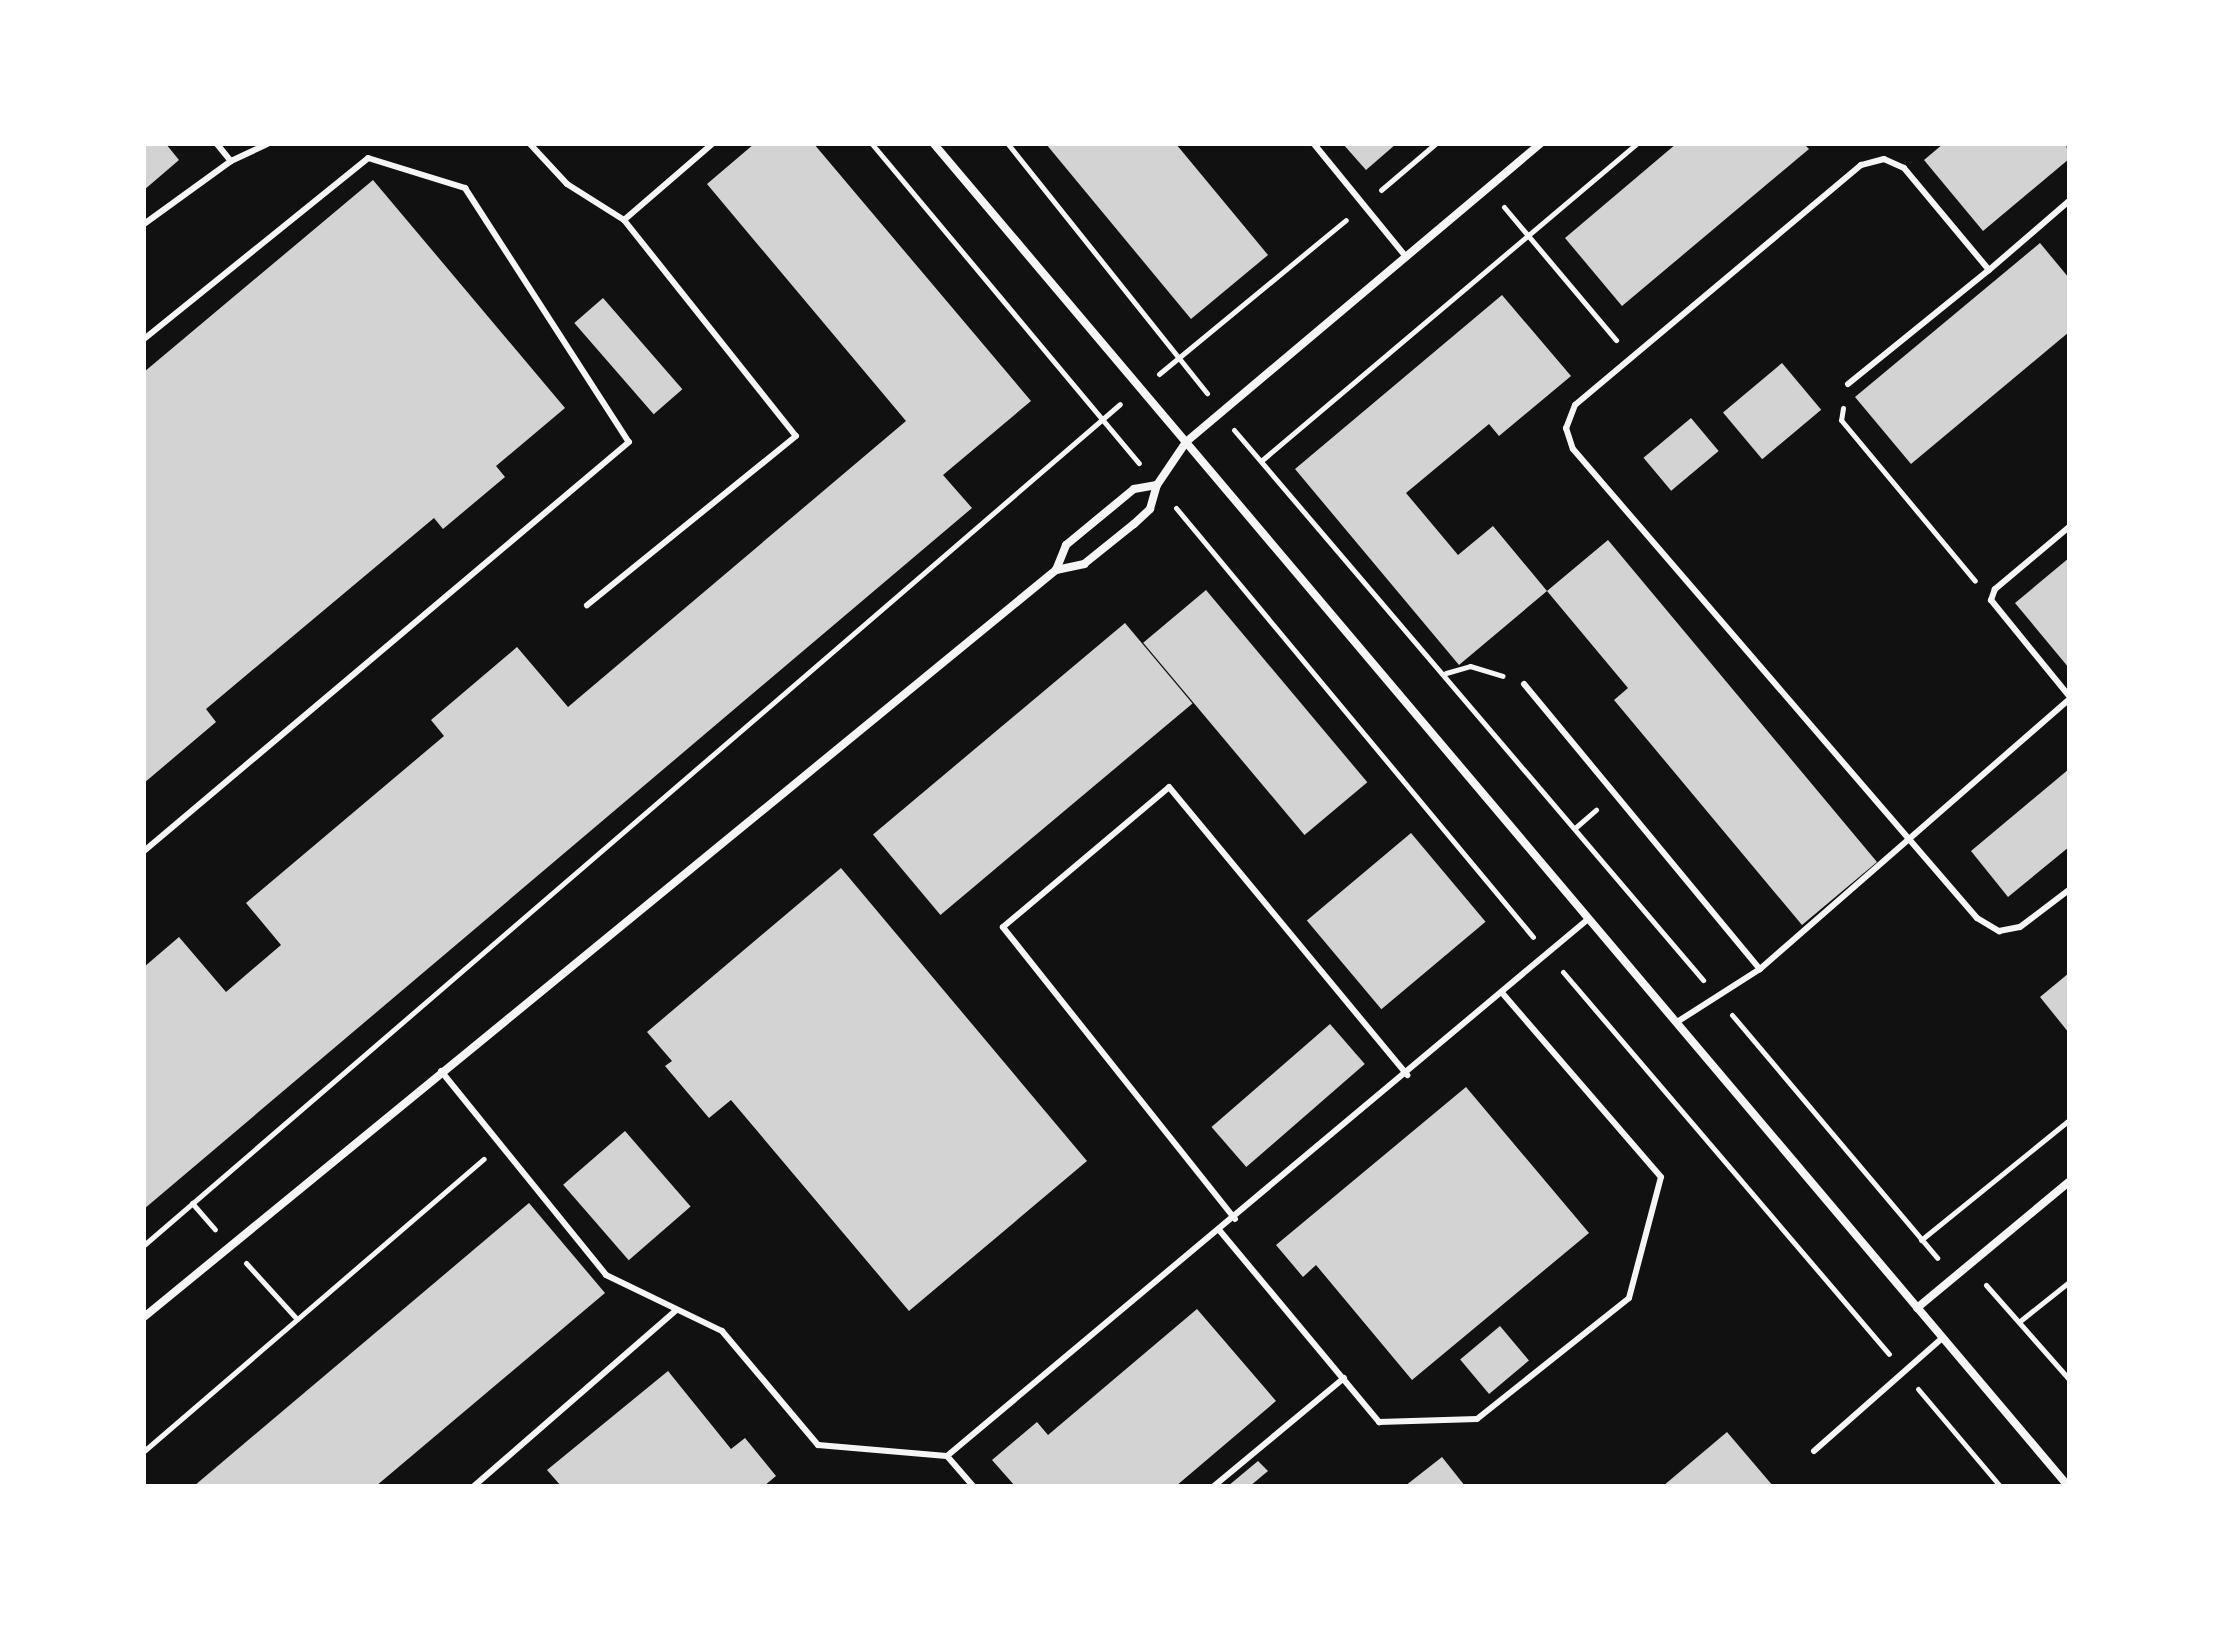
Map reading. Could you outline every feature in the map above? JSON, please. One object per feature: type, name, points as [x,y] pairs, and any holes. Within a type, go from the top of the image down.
[{"type":"street","points":[[934,144],[2068,1486]]},
{"type":"street","points":[[144,1317],[1056,570],[1084,564],[1134,524],[1150,509],[1157,485],[1186,442],[1540,144]]},
{"type":"street","points":[[1056,570],[1066,545],[1134,489],[1157,485]]},
{"type":"street","points":[[1917,1308],[2069,1182]]},
{"type":"lane","points":[[217,144],[231,161]]},
{"type":"lane","points":[[144,224],[231,161],[267,144]]},
{"type":"lane","points":[[530,144],[567,184],[624,220],[796,436],[587,605]]},
{"type":"lane","points":[[624,220],[712,144]]},
{"type":"lane","points":[[1314,144],[1406,257]]},
{"type":"lane","points":[[144,339],[368,158],[465,188],[629,442],[144,851]]},
{"type":"lane","points":[[1989,270],[1904,168],[1884,159],[1861,165],[1575,405],[1566,428],[1573,449],[1909,843],[1977,918],[1999,931],[2020,927],[2069,890]]},
{"type":"lane","points":[[1848,384],[2069,201]]},
{"type":"lane","points":[[1677,1022],[1760,969],[1909,843],[2069,697],[1991,600],[1995,589],[2069,527]]},
{"type":"lane","points":[[1524,684],[1760,969]]},
{"type":"lane","points":[[1235,1219],[1003,927],[1169,787],[1407,1075]]},
{"type":"lane","points":[[947,1456],[1407,1075],[1588,919]]},
{"type":"lane","points":[[1220,1231],[1379,1422],[1477,1419],[1629,1298],[1661,1177],[1502,993]]},
{"type":"lane","points":[[441,1071],[606,1275],[675,1311],[722,1331],[818,1445],[947,1456],[973,1486]]},
{"type":"lane","points":[[474,1486],[675,1311]]},
{"type":"lane","points":[[1814,1451],[1942,1338]]},
{"type":"lane","points":[[1214,1486],[1344,1378]]},
{"type":"path","points":[[872,144],[1546,953],[2000,1486]]},
{"type":"path","points":[[1008,144],[1184,359],[1221,414],[1446,673],[1921,1240],[1954,1276],[1991,1286],[2069,1379]]},
{"type":"path","points":[[144,1245],[1140,386],[1184,359],[1435,144]]},
{"type":"path","points":[[1261,461],[1636,144]]},
{"type":"path","points":[[1488,188],[1632,358]]},
{"type":"path","points":[[1848,384],[1841,420],[1991,600]]},
{"type":"path","points":[[1446,673],[1470,666],[1524,684]]},
{"type":"path","points":[[1921,1240],[2069,1120]]},
{"type":"path","points":[[144,1451],[500,1145]]},
{"type":"path","points":[[2020,1321],[2069,1282]]},
{"type":"building","points":[[144,144],[166,144],[179,160],[144,190]]},
{"type":"building","points":[[754,144],[814,144],[1031,401],[943,475],[972,508],[144,1209],[144,967],[179,937],[226,992],[281,945],[246,903],[444,736],[431,720],[517,647],[568,707],[906,421],[707,184]]},
{"type":"building","points":[[1046,144],[1176,144],[1268,255],[1191,319]]},
{"type":"building","points":[[1343,144],[1396,144],[1366,170]]},
{"type":"building","points":[[1676,144],[1804,144],[1809,149],[1622,306],[1565,238]]},
{"type":"building","points":[[1943,144],[2066,144],[2069,159],[1983,231],[1924,160]]},
{"type":"building","points":[[373,180],[565,408],[496,466],[505,477],[443,529],[434,518],[206,709],[216,722],[144,783],[144,372]]},
{"type":"building","points":[[2040,243],[2069,278],[2069,332],[1911,464],[1855,397]]},
{"type":"building","points":[[1502,295],[1571,376],[1499,436],[1489,424],[1406,493],[1458,555],[1493,526],[1547,591],[1459,665],[1295,469]]},
{"type":"building","points":[[603,298],[682,389],[654,414],[574,323]]},
{"type":"building","points":[[1782,363],[1821,410],[1762,459],[1723,412]]},
{"type":"building","points":[[1691,418],[1719,451],[1671,491],[1644,458]]},
{"type":"building","points":[[1608,540],[1877,862],[1802,925],[1614,700],[1628,688],[1547,591]]},
{"type":"building","points":[[2069,558],[2069,668],[2015,603]]},
{"type":"building","points":[[1206,590],[1367,782],[1305,835],[1143,643]]},
{"type":"building","points":[[1125,623],[1192,703],[940,915],[873,834]]},
{"type":"building","points":[[2069,769],[2069,847],[2008,897],[1971,851]]},
{"type":"building","points":[[1411,833],[1486,922],[1381,1009],[1307,920]]},
{"type":"building","points":[[841,868],[1087,1161],[909,1311],[731,1100],[709,1118],[665,1066],[672,1061],[647,1032]]},
{"type":"building","points":[[2069,973],[2069,1033],[2040,997]]},
{"type":"building","points":[[1330,1024],[1365,1064],[1246,1167],[1212,1127]]},
{"type":"building","points":[[1466,1087],[1589,1233],[1412,1380],[1316,1265],[1303,1277],[1276,1245]]},
{"type":"building","points":[[625,1131],[691,1206],[629,1260],[563,1185]]},
{"type":"building","points":[[529,1203],[605,1293],[376,1486],[194,1486]]},
{"type":"building","points":[[1197,1309],[1276,1401],[1176,1486],[1015,1486],[992,1460],[1037,1422],[1048,1435]]},
{"type":"building","points":[[1500,1326],[1529,1360],[1489,1394],[1460,1359]]},
{"type":"building","points":[[668,1371],[731,1449],[745,1438],[776,1476],[764,1486],[561,1486],[547,1470]]},
{"type":"building","points":[[1727,1432],[1773,1486],[1663,1486]]},
{"type":"building","points":[[1442,1457],[1465,1486],[1405,1486]]},
{"type":"building","points":[[1258,1461],[1268,1471],[1250,1486],[1228,1486]]}]
